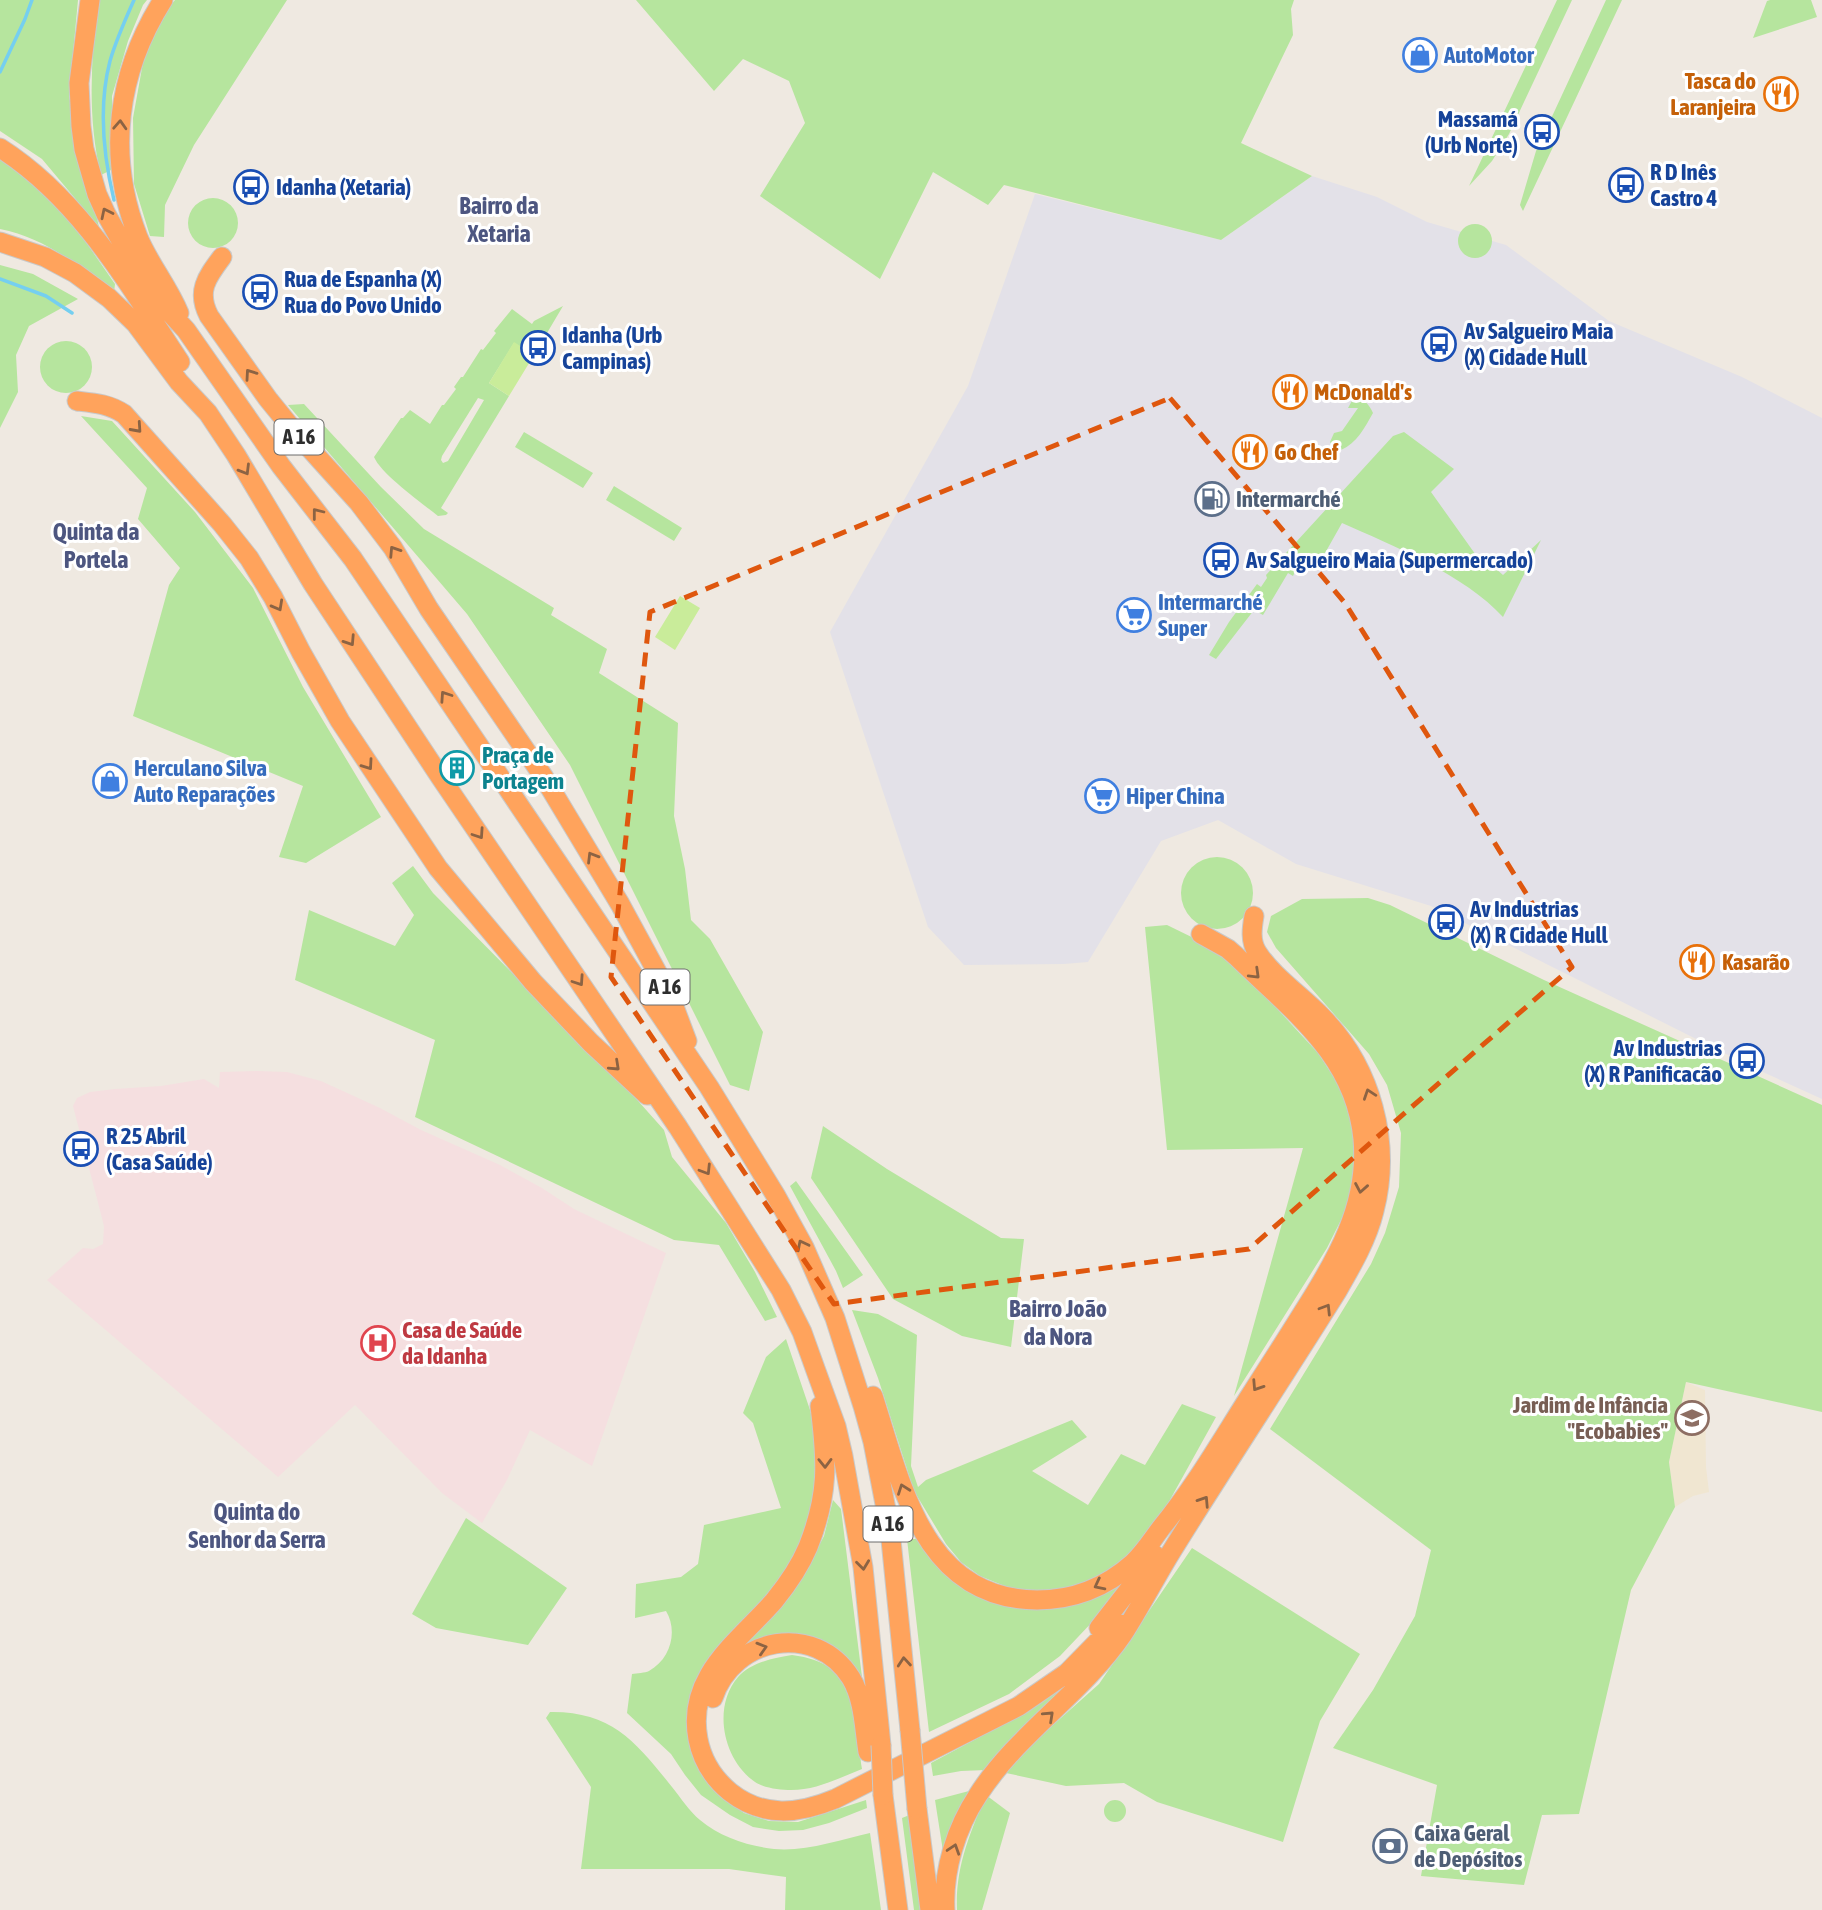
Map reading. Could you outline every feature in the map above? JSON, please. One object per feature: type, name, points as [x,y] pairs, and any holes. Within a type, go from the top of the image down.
[{"type":"highway","name":"A 16","points":[[90,0],[79,83],[84,149],[90,172],[106,214],[140,273],[155,310],[208,413],[313,584],[440,778],[673,1120],[760,1255],[802,1332],[836,1426],[858,1534],[863,1567],[874,1749],[883,1795],[898,1910]]},
{"type":"highway","points":[[155,310],[140,273],[139,239],[125,195],[120,127],[122,103],[134,58],[163,0]]},
{"type":"highway","name":"A 16","points":[[0,148],[30,169],[64,200],[93,236],[140,273]]},
{"type":"highway","points":[[0,242],[55,262],[109,298],[155,310]]},
{"type":"highway","name":"A 16","points":[[222,257],[204,284],[204,307],[209,316],[268,399],[359,502],[393,548],[429,609],[543,776],[620,904],[670,996],[700,1075]]},
{"type":"highway","name":"A 16","points":[[155,310],[186,330],[281,466],[353,559],[700,1075],[786,1213],[836,1321],[863,1406],[882,1486],[896,1584],[917,1809],[930,1910]]},
{"type":"highway","points":[[77,401],[114,407],[124,414],[236,541],[261,577],[356,747],[438,868],[533,982],[591,1043],[673,1120]]},
{"type":"highway","points":[[945,1910],[948,1868],[966,1815],[979,1793],[1001,1764],[1070,1696],[1122,1635],[1167,1558],[1348,1274],[1374,1211],[1380,1142],[1369,1093],[1349,1051],[1322,1017],[1279,977],[1257,952],[1251,931],[1254,916]]},
{"type":"highway","points":[[874,1749],[860,1700],[850,1678],[835,1660],[810,1647],[785,1643],[751,1651],[730,1668],[715,1690],[709,1714],[710,1738],[722,1765],[733,1778],[759,1794],[775,1798],[799,1798],[823,1791],[976,1718],[1055,1668],[1087,1640],[1118,1605],[1154,1554],[1181,1503],[1291,1333],[1348,1234],[1362,1185],[1364,1162],[1360,1118],[1333,1055],[1304,1020],[1236,956],[1200,933]]},
{"type":"highway","points":[[836,1321],[866,1371],[897,1474],[921,1530],[930,1545],[953,1569],[982,1588],[1014,1598],[1044,1600],[1071,1597],[1097,1588],[1134,1562],[1181,1503]]},
{"type":"highway","points":[[816,1371],[826,1462],[825,1492],[814,1532],[806,1552],[787,1584],[712,1669],[700,1694],[698,1706],[697,1734],[710,1770],[720,1783],[755,1807],[782,1812],[820,1805],[1009,1712],[1053,1683],[1087,1654],[1122,1616],[1167,1558]]},
{"type":"highlighted area","points":[[1170,398],[1345,603],[1572,967],[1249,1249],[834,1304],[611,977],[650,612]]},
{"type":"shaded area","points":[[1312,176],[1377,197],[1427,222],[1506,245],[1609,321],[1742,377],[1822,418],[1822,1099],[1754,1068],[1431,906],[1296,864],[1218,820],[1161,841],[1088,962],[964,965],[928,927],[830,632],[968,386],[1035,194],[1221,240]]},
{"type":"shaded area","name":"Casa de Saúde da Idanha","points":[[220,1072],[287,1072],[321,1081],[500,1165],[574,1209],[666,1253],[592,1466],[530,1430],[507,1480],[482,1523],[442,1493],[355,1405],[278,1477],[47,1280],[83,1248],[93,1249],[103,1244],[104,1226],[73,1106],[77,1098],[90,1092],[204,1079],[219,1088]]},
{"type":"shaded area","name":"Jardim de Infância \"Ecobabies\"","points":[[1686,1382],[1705,1390],[1709,1492],[1693,1496],[1675,1507],[1669,1462]]},
{"type":"green space","points":[[0,0],[78,0],[69,96],[99,227],[42,159],[0,131]]},
{"type":"green space","points":[[98,0],[147,0],[128,41],[112,96],[113,169],[101,175],[92,110]]},
{"type":"green space","points":[[175,0],[287,0],[194,145],[165,205],[164,237],[150,236],[134,184],[133,118],[144,57],[167,10]]},
{"type":"green space","points":[[636,0],[1294,0],[1291,9],[1293,35],[1241,143],[1312,176],[1221,240],[1004,185],[988,205],[933,172],[880,279],[760,196],[805,123],[789,81],[743,59],[714,91]]},
{"type":"green space","points":[[1557,0],[1572,0],[1509,134],[1492,161],[1469,186]]},
{"type":"green space","points":[[1606,0],[1622,0],[1523,211],[1520,205],[1536,151]]},
{"type":"green space","points":[[1811,0],[1817,17],[1753,38],[1767,1]]},
{"type":"green space","points":[[0,157],[36,183],[65,212],[115,284],[114,293],[47,246],[0,229]]},
{"type":"green space","points":[[213,198],[231,205],[238,223],[231,241],[213,248],[195,241],[188,223],[195,205]]},
{"type":"green space","points":[[1475,224],[1487,229],[1492,241],[1487,253],[1475,258],[1463,253],[1458,241],[1463,229]]},
{"type":"green space","points":[[0,265],[33,274],[78,299],[29,326],[16,355],[18,392],[0,428]]},
{"type":"green space","points":[[563,306],[534,355],[514,343],[489,383],[509,396],[441,508],[448,513],[438,516],[393,480],[374,457],[401,418],[410,410],[430,424],[512,309],[532,324]],"holes":[[[478,398],[484,400],[448,461],[443,463],[442,456]]]},
{"type":"green space","points":[[66,341],[76,343],[84,349],[90,357],[90,377],[84,385],[76,391],[66,393],[56,391],[48,385],[42,377],[40,367],[42,357],[48,349],[56,343]]},
{"type":"green space","points":[[514,342],[534,355],[509,396],[489,383]]},
{"type":"green space","points":[[1355,395],[1366,402],[1373,413],[1356,439],[1341,450],[1333,447],[1330,442],[1334,433],[1342,431],[1358,408],[1348,408]]},
{"type":"green space","points":[[304,404],[424,529],[554,608],[551,615],[607,649],[599,673],[678,723],[674,816],[685,869],[691,920],[710,939],[763,1032],[749,1091],[730,1085],[570,765],[467,614],[288,405]]},
{"type":"green space","points":[[81,416],[112,421],[195,512],[253,588],[303,687],[381,817],[306,863],[279,857],[303,786],[133,716],[169,585],[180,568],[138,519],[147,488]]},
{"type":"green space","points":[[524,432],[593,473],[583,488],[515,447]]},
{"type":"green space","points":[[1404,432],[1454,469],[1431,492],[1483,565],[1495,568],[1503,575],[1541,540],[1503,617],[1488,602],[1449,575],[1342,523],[1320,562],[1303,555],[1293,576],[1288,573],[1263,615],[1254,610],[1216,659],[1209,655],[1257,584],[1261,587],[1266,575],[1393,436]]},
{"type":"green space","points":[[614,486],[682,528],[674,541],[606,500]]},
{"type":"green space","points":[[680,596],[700,608],[675,650],[655,637]]},
{"type":"green space","points":[[1217,857],[1237,863],[1247,873],[1253,893],[1247,913],[1237,923],[1217,929],[1197,923],[1187,913],[1181,893],[1187,873],[1197,863]]},
{"type":"green space","points":[[413,866],[433,893],[631,1093],[664,1130],[672,1157],[726,1223],[755,1272],[777,1317],[765,1321],[719,1245],[674,1240],[415,1117],[435,1040],[295,980],[309,910],[395,946],[414,915],[392,883]]},
{"type":"green space","points":[[1368,898],[1390,905],[1544,980],[1822,1105],[1822,1412],[1686,1382],[1669,1462],[1675,1507],[1631,1590],[1579,1814],[1542,1815],[1524,1885],[1421,1876],[1437,1785],[1333,1748],[1373,1690],[1415,1616],[1431,1550],[1270,1429],[1371,1264],[1385,1233],[1399,1187],[1401,1133],[1387,1085],[1369,1054],[1276,948],[1267,932],[1271,916],[1302,899]]},
{"type":"green space","points":[[1167,925],[1212,947],[1269,1000],[1318,1053],[1344,1093],[1355,1122],[1354,1176],[1349,1204],[1327,1248],[1234,1396],[1303,1148],[1167,1150],[1145,927]]},
{"type":"green space","points":[[823,1126],[887,1169],[1001,1238],[1024,1239],[1011,1347],[962,1336],[893,1299],[811,1178]]},
{"type":"green space","points":[[796,1181],[863,1275],[843,1288],[790,1186]]},
{"type":"green space","points":[[852,1310],[878,1314],[917,1335],[911,1466],[918,1487],[926,1480],[1072,1420],[1087,1437],[1032,1471],[1088,1505],[1121,1454],[1145,1465],[1182,1404],[1216,1417],[1161,1516],[1134,1553],[1115,1570],[1066,1589],[1034,1592],[1007,1587],[980,1576],[961,1562],[946,1544],[914,1491],[878,1378]]},
{"type":"green space","points":[[786,1339],[820,1447],[819,1493],[793,1565],[695,1691],[712,1785],[727,1801],[744,1813],[769,1821],[798,1822],[866,1800],[867,1808],[803,1830],[779,1831],[753,1827],[701,1795],[671,1754],[627,1713],[632,1674],[647,1672],[657,1666],[667,1652],[672,1636],[672,1627],[666,1611],[635,1618],[636,1584],[681,1577],[698,1564],[704,1525],[781,1508],[753,1423],[743,1413],[766,1357]]},
{"type":"green space","points":[[833,1500],[841,1509],[862,1677],[849,1660],[826,1646],[746,1643],[802,1578],[824,1536]]},
{"type":"green space","points":[[466,1518],[567,1588],[528,1645],[436,1628],[412,1614]]},
{"type":"green space","points":[[907,1539],[919,1539],[995,1601],[1114,1586],[1119,1589],[1060,1656],[1009,1694],[929,1732]]},
{"type":"green space","points":[[1192,1548],[1360,1654],[1320,1721],[1283,1842],[1157,1802],[1124,1783],[1066,1786],[1006,1773],[1016,1758],[1099,1684]]},
{"type":"green space","points":[[792,1655],[814,1660],[831,1669],[842,1680],[855,1711],[862,1769],[819,1786],[787,1790],[759,1784],[744,1772],[729,1747],[724,1718],[730,1689],[743,1672],[763,1661]]},
{"type":"green space","points":[[1072,1680],[986,1770],[933,1776],[931,1763],[1019,1716]]},
{"type":"green space","points":[[550,1712],[590,1717],[621,1733],[647,1757],[696,1816],[716,1831],[735,1840],[764,1848],[798,1849],[870,1833],[881,1910],[785,1910],[786,1877],[729,1869],[581,1869],[591,1787],[546,1718]]},
{"type":"green space","points":[[969,1791],[960,1810],[945,1864],[935,1800]]},
{"type":"green space","points":[[986,1795],[1010,1813],[982,1910],[957,1910],[961,1865]]},
{"type":"green space","points":[[1115,1800],[1123,1803],[1126,1811],[1123,1819],[1115,1822],[1107,1819],[1104,1811],[1107,1803]]},
{"type":"green space","points":[[912,1814],[926,1910],[914,1910],[902,1818]]},
{"type":"waterway","points":[[0,72],[32,0]]},
{"type":"waterway","points":[[114,200],[103,131],[104,96],[112,53],[134,0]]},
{"type":"waterway","points":[[0,279],[46,296],[72,313]]},
{"type":"place","name":"AutoMotor","points":[[1420,55]]},
{"type":"place","name":"Tasca do Laranjeira","points":[[1781,94]]},
{"type":"place","name":"Massamá (Urb Norte)","points":[[1542,132]]},
{"type":"place","name":"R D Inês Castro 4","points":[[1626,185]]},
{"type":"place","name":"Idanha (Xetaria)","points":[[251,187]]},
{"type":"place","name":"Rua de Espanha (X) Rua do Povo Unido","points":[[260,292]]},
{"type":"place","name":"Av Salgueiro Maia (X) Cidade Hull","points":[[1439,344]]},
{"type":"place","name":"Idanha (Urb Campinas)","points":[[538,348]]},
{"type":"place","name":"McDonald's","points":[[1290,392]]},
{"type":"place","name":"Go Chef","points":[[1250,452]]},
{"type":"place","name":"Intermarché","points":[[1212,499]]},
{"type":"place","name":"Av Salgueiro Maia (Supermercado)","points":[[1221,560]]},
{"type":"place","name":"Intermarché Super","points":[[1134,615]]},
{"type":"place","name":"Praça de Portagem","points":[[457,768]]},
{"type":"place","name":"Herculano Silva Auto Reparações","points":[[110,781]]},
{"type":"place","name":"Hiper China","points":[[1102,796]]},
{"type":"place","name":"Av Industrias (X) R Cidade Hull","points":[[1446,922]]},
{"type":"place","name":"Kasarão","points":[[1697,962]]},
{"type":"place","name":"Av Industrias (X) R Panificacão","points":[[1747,1061]]},
{"type":"place","name":"R 25 Abril (Casa Saúde)","points":[[81,1149]]},
{"type":"place","name":"Casa de Saúde da Idanha","points":[[378,1343]]},
{"type":"place","name":"Jardim de Infância \"Ecobabies\"","points":[[1692,1418]]},
{"type":"place","name":"Caixa Geral de Depósitos","points":[[1390,1846]]},
{"type":"district","name":"Bairro da Xetaria","points":[[499,220]]},
{"type":"district","name":"Quinta da Portela","points":[[96,546]]},
{"type":"district","name":"Bairro João da Nora","points":[[1058,1323]]},
{"type":"district","name":"Quinta do Senhor da Serra","points":[[257,1526]]}]
